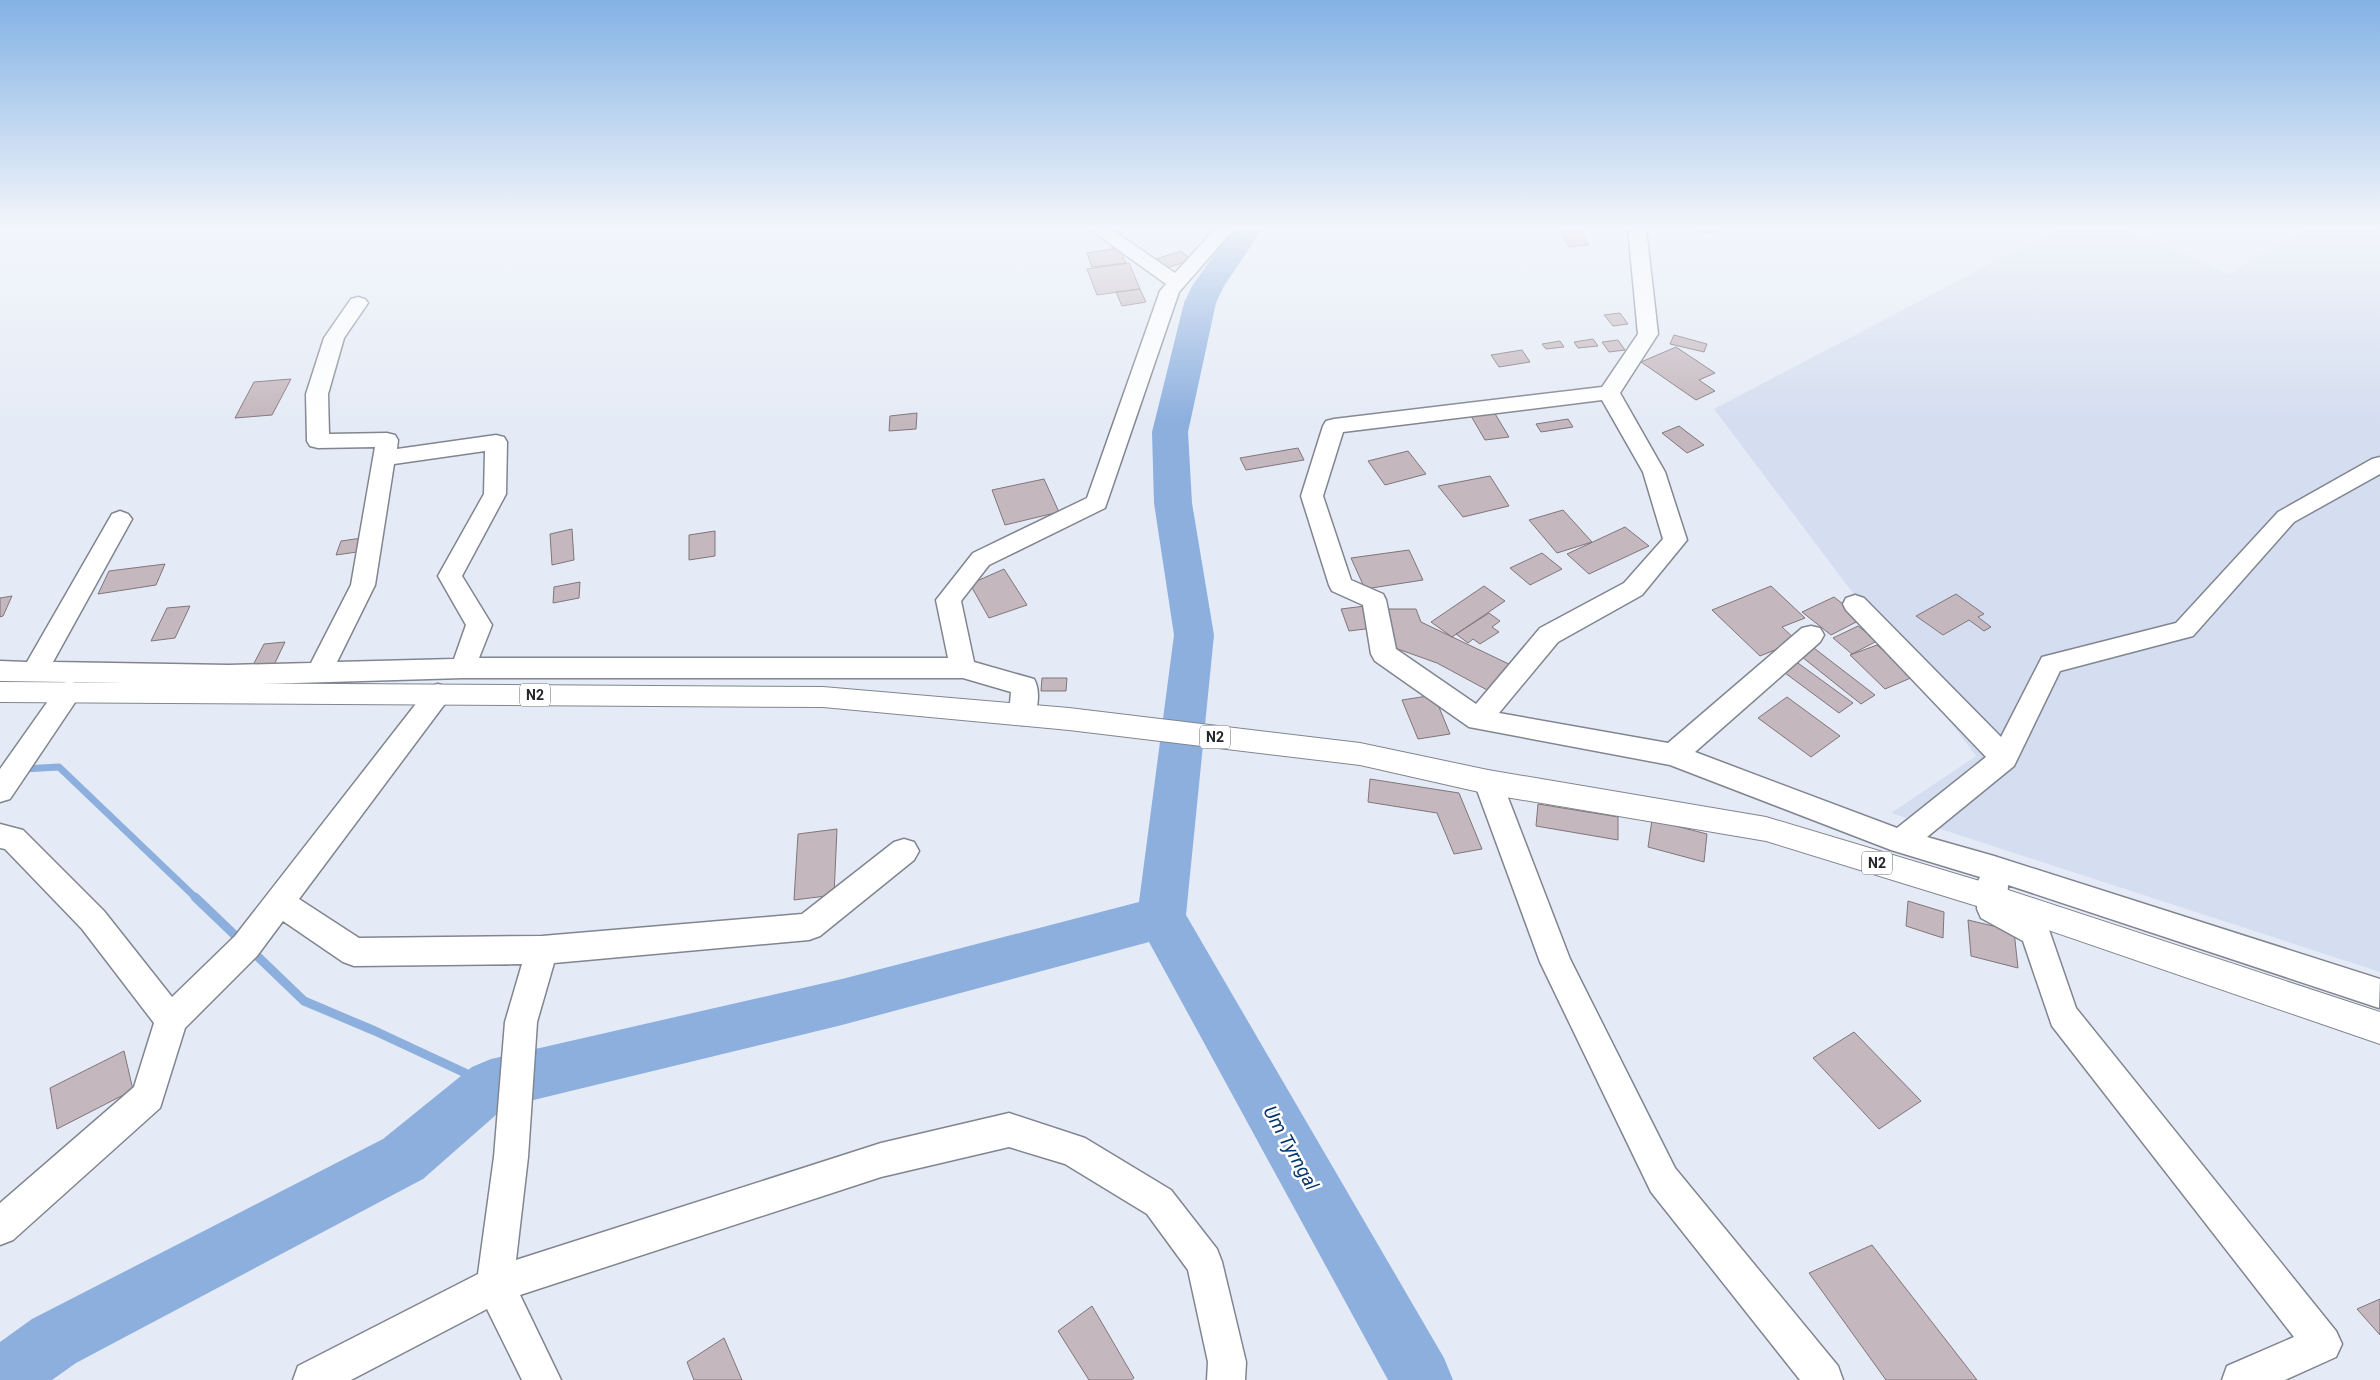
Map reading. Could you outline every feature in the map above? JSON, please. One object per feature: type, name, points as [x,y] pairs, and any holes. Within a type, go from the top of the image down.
[{"type":"highway","name":"N2","points":[[0,692],[823,697],[1069,719],[1360,754],[1488,782],[1766,829],[1993,898],[2380,1028]]},
{"type":"street","points":[[963,668],[948,600],[981,559],[1097,502],[1170,292]]},
{"type":"street","points":[[1644,292],[1648,334],[1609,393],[1334,426],[1312,496],[1342,585],[1374,600],[1384,654],[1478,720],[1673,755],[1901,842],[1994,868],[2379,994],[2380,992]]},
{"type":"street","points":[[319,672],[363,585],[387,440],[318,441],[317,394],[334,338],[358,302]]},
{"type":"street","points":[[1478,720],[1549,635],[1633,589],[1675,540],[1654,472],[1609,393]]},
{"type":"street","points":[[384,458],[496,442],[495,494],[450,576],[479,625],[463,668]]},
{"type":"street","points":[[1901,842],[2004,758],[2051,664],[2184,630],[2286,517],[2380,464]]},
{"type":"street","points":[[35,670],[120,519]]},
{"type":"street","points":[[1855,604],[2004,758]]},
{"type":"street","points":[[1673,755],[1810,635]]},
{"type":"street","points":[[0,670],[229,675],[463,668],[963,668],[1025,686],[1022,715]]},
{"type":"street","points":[[0,791],[69,691]]},
{"type":"street","points":[[0,1227],[148,1097],[171,1020],[246,946],[438,694]]},
{"type":"street","points":[[1488,782],[1556,962],[1662,1180],[1824,1380]]},
{"type":"street","points":[[0,836],[13,838],[93,920],[171,1020]]},
{"type":"street","points":[[280,902],[354,952],[542,950],[810,927],[904,851]]},
{"type":"street","points":[[1994,868],[1992,909],[2036,933],[2063,1016],[2324,1344],[2241,1380]]},
{"type":"street","points":[[542,950],[521,1022],[511,1157],[495,1285],[542,1380]]},
{"type":"street","points":[[312,1380],[495,1285],[881,1160],[1009,1130],[1073,1150],[1159,1202],[1204,1262],[1227,1362],[1226,1380]]},
{"type":"shaded area","points":[[1936,292],[2380,292],[2380,972],[1891,813],[1976,756],[1714,409]]},
{"type":"building","points":[[1096,292],[1116,292],[1097,295]]},
{"type":"building","points":[[1116,292],[1142,292],[1146,302],[1122,306]]},
{"type":"building","points":[[1620,313],[1628,324],[1613,326],[1604,315]]},
{"type":"building","points":[[1674,335],[1707,344],[1704,352],[1670,344]]},
{"type":"building","points":[[1593,339],[1598,346],[1578,348],[1574,342]]},
{"type":"building","points":[[1618,340],[1625,350],[1609,352],[1602,342]]},
{"type":"building","points":[[1560,341],[1564,347],[1546,349],[1542,344]]},
{"type":"building","points":[[1676,347],[1715,373],[1699,380],[1715,391],[1696,400],[1641,362]]},
{"type":"building","points":[[1522,350],[1530,362],[1499,367],[1491,355]]},
{"type":"building","points":[[291,379],[272,415],[235,418],[254,382]]},
{"type":"building","points":[[1494,412],[1509,437],[1485,440],[1471,416]]},
{"type":"building","points":[[917,413],[916,429],[889,431],[890,416]]},
{"type":"building","points":[[1568,419],[1573,427],[1541,432],[1536,424]]},
{"type":"building","points":[[1679,426],[1704,445],[1687,453],[1662,433]]},
{"type":"building","points":[[1298,448],[1304,460],[1246,470],[1240,458]]},
{"type":"building","points":[[1408,451],[1426,474],[1385,485],[1368,461]]},
{"type":"building","points":[[1490,476],[1509,506],[1463,517],[1438,486]]},
{"type":"building","points":[[1044,479],[1059,512],[1005,525],[992,490]]},
{"type":"building","points":[[1563,510],[1592,542],[1557,553],[1529,520]]},
{"type":"building","points":[[1625,527],[1649,546],[1589,574],[1567,554]]},
{"type":"building","points":[[572,529],[574,560],[552,565],[550,534]]},
{"type":"building","points":[[715,531],[715,556],[689,560],[689,535]]},
{"type":"building","points":[[362,538],[357,552],[336,555],[341,541]]},
{"type":"building","points":[[1409,550],[1423,580],[1365,589],[1351,558]]},
{"type":"building","points":[[1542,553],[1562,569],[1530,585],[1510,568]]},
{"type":"building","points":[[165,564],[156,585],[98,594],[109,571]]},
{"type":"building","points":[[1004,569],[1027,605],[989,618],[970,584]]},
{"type":"building","points":[[580,582],[579,598],[553,603],[554,587]]},
{"type":"building","points":[[1484,586],[1505,601],[1452,637],[1431,622]]},
{"type":"building","points":[[1771,586],[1805,618],[1782,627],[1797,641],[1760,656],[1712,610]]},
{"type":"building","points":[[1956,594],[1984,614],[1978,617],[1991,627],[1984,631],[1969,620],[1943,635],[1916,616]]},
{"type":"building","points":[[12,596],[3,616],[0,617],[0,598]]},
{"type":"building","points":[[1834,597],[1862,619],[1831,635],[1802,612]]},
{"type":"building","points":[[190,606],[175,638],[151,641],[167,608]]},
{"type":"building","points":[[1365,606],[1373,628],[1349,631],[1341,609]]},
{"type":"building","points":[[1386,609],[1416,609],[1421,622],[1513,666],[1489,691],[1437,663],[1395,648]]},
{"type":"building","points":[[1489,613],[1500,621],[1492,627],[1499,632],[1480,644],[1473,639],[1468,643],[1456,634]]},
{"type":"building","points":[[1858,626],[1877,641],[1852,654],[1833,638]]},
{"type":"building","points":[[285,642],[273,667],[251,669],[264,644]]},
{"type":"building","points":[[1810,645],[1875,695],[1861,704],[1797,653]]},
{"type":"building","points":[[1877,645],[1913,677],[1885,689],[1850,655]]},
{"type":"building","points":[[1791,658],[1853,703],[1839,713],[1777,667]]},
{"type":"building","points":[[1042,678],[1067,678],[1066,691],[1041,691]]},
{"type":"building","points":[[1434,695],[1450,734],[1418,739],[1402,700]]},
{"type":"building","points":[[1787,697],[1840,736],[1811,757],[1758,718]]},
{"type":"building","points":[[1370,779],[1459,793],[1482,849],[1454,854],[1437,813],[1368,802]]},
{"type":"building","points":[[1538,804],[1618,817],[1618,840],[1536,826]]},
{"type":"building","points":[[1652,820],[1707,834],[1704,862],[1648,847]]},
{"type":"building","points":[[837,829],[834,895],[794,900],[798,834]]},
{"type":"building","points":[[1908,901],[1944,912],[1943,938],[1906,926]]},
{"type":"building","points":[[1968,920],[2014,931],[2018,968],[1971,956]]},
{"type":"building","points":[[1854,1032],[1921,1101],[1879,1129],[1813,1058]]},
{"type":"building","points":[[124,1051],[133,1090],[57,1129],[50,1088]]},
{"type":"building","points":[[1872,1245],[1977,1380],[1886,1380],[1809,1273]]},
{"type":"building","points":[[2380,1299],[2380,1335],[2357,1309]]},
{"type":"building","points":[[1092,1306],[1134,1378],[1131,1380],[1089,1380],[1058,1331]]},
{"type":"building","points":[[724,1338],[742,1380],[694,1380],[687,1362]]},
{"type":"waterway","points":[[1161,917],[1194,635],[1173,503],[1170,432],[1200,303],[1205,292]]},
{"type":"waterway","points":[[23,769],[59,767],[196,898]]},
{"type":"waterway","points":[[195,897],[242,942]]},
{"type":"waterway","points":[[0,1380],[54,1341],[403,1159],[491,1085],[842,1002],[1161,917]]},
{"type":"waterway","name":"Um Tyrngal","points":[[1161,917],[1422,1380]]},
{"type":"waterway","points":[[252,951],[304,1001],[375,1031],[491,1085]]}]
